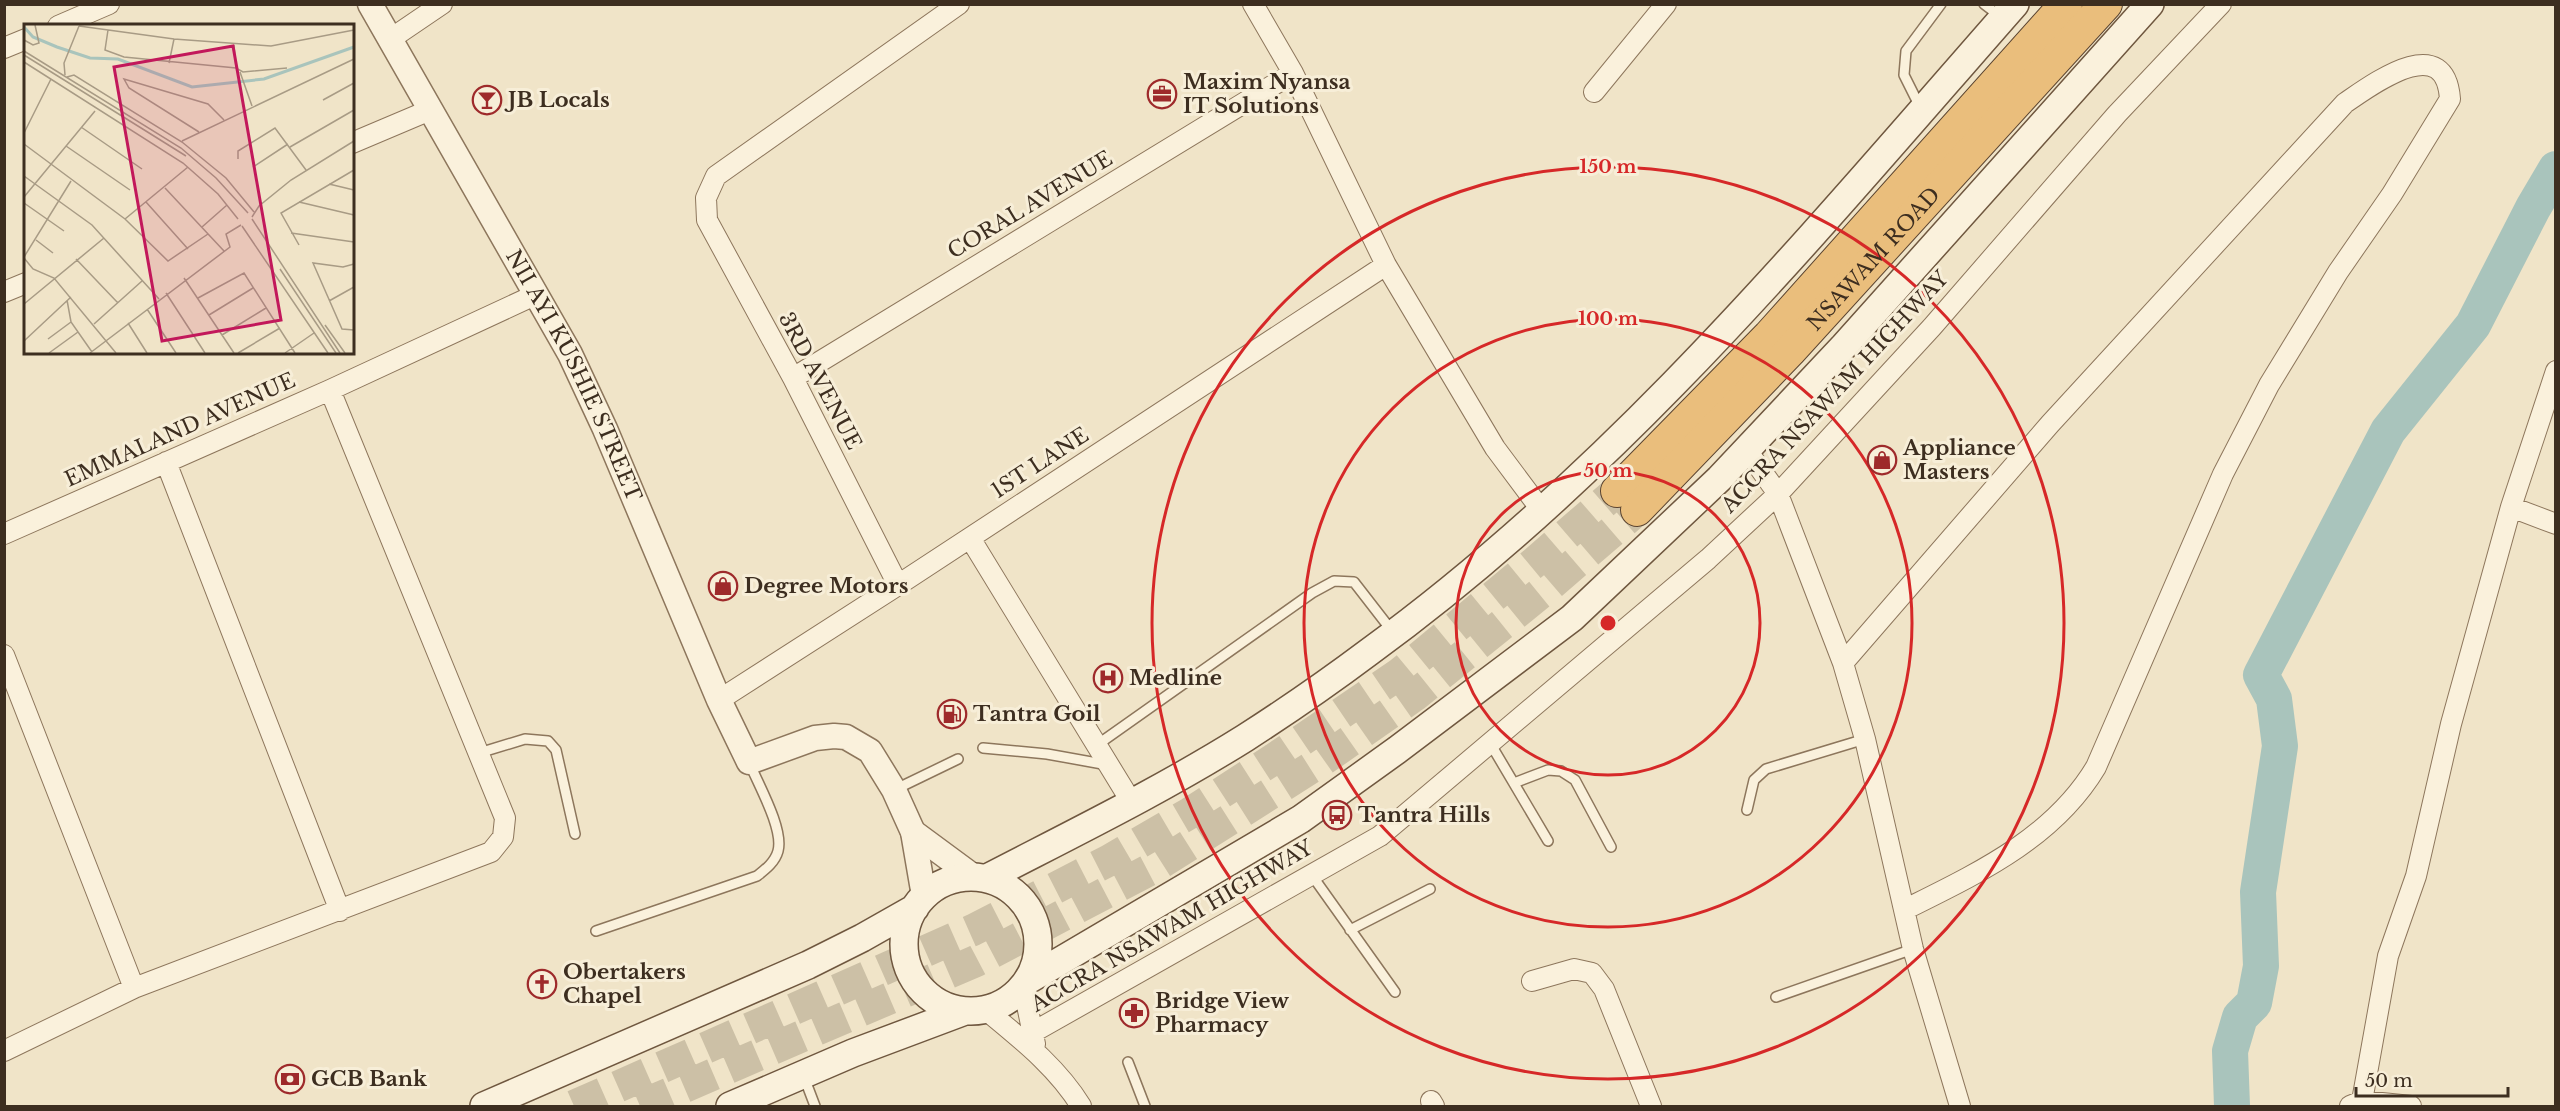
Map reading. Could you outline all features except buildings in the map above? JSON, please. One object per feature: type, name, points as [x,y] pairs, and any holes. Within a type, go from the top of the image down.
[{"type":"highway","name":"NSAWAM ROAD","points":[[2066,4],[1768,336],[1627,500],[1790,351],[2106,4]]},
{"type":"main road","points":[[741,1104],[905,1032],[1006,1001],[1026,983],[1301,819],[1398,750],[1572,618],[1719,479],[1844,346],[2150,4]]},
{"type":"main road","points":[[980,878],[1132,803],[1245,738],[1394,633],[1542,511],[1593,465],[1739,317],[1922,110],[2001,9]]},
{"type":"main road","points":[[484,1107],[807,965],[862,938],[920,902],[939,885],[956,879],[980,878],[996,881],[1018,896],[1033,917],[1038,944],[1033,970],[1026,983]]},
{"type":"main road","points":[[920,902],[909,919],[905,940],[907,963],[916,983],[932,999],[952,1008],[975,1010]]},
{"type":"street","points":[[63,24],[108,4]]},
{"type":"street","name":"NII AYI KUSHIE STREET","points":[[370,4],[570,354],[605,429],[719,700],[749,762]]},
{"type":"street","points":[[390,39],[442,4]]},
{"type":"street","name":"3RD AVENUE","points":[[898,585],[792,378],[707,220],[706,198],[716,176],[959,4]]},
{"type":"street","points":[[1253,4],[1293,73],[1386,265],[1495,448],[1542,511]]},
{"type":"street","points":[[1594,92],[1666,4]]},
{"type":"street","name":"ACCRA NSAWAM HIGHWAY","points":[[1030,1040],[1311,874],[1380,836],[1708,559],[1778,494],[1932,327],[2116,114],[2221,4]]},
{"type":"street","points":[[4,48],[24,40]]},
{"type":"street","points":[[1843,663],[2050,424],[2345,103],[2390,73],[2418,64],[2438,70],[2448,81],[2450,99],[2392,194],[2338,272],[2269,385],[2223,474],[2096,767],[2082,792],[2018,848],[1981,872],[1904,910]]},
{"type":"street","name":"CORAL AVENUE","points":[[792,378],[1293,73]]},
{"type":"street","points":[[354,142],[430,110]]},
{"type":"street","name":"1ST LANE","points":[[719,700],[1386,265]]},
{"type":"street","points":[[4,292],[24,284]]},
{"type":"street","name":"EMMALAND AVENUE","points":[[4,534],[330,390],[537,294]]},
{"type":"street","points":[[2411,1107],[2356,1104],[2388,956],[2416,876],[2451,724],[2511,507],[2556,371]]},
{"type":"street","points":[[4,1051],[134,988],[491,852],[503,837],[505,818],[330,390]]},
{"type":"street","points":[[1746,449],[1778,494],[1843,663],[1865,739],[1913,949],[1960,1107]]},
{"type":"street","points":[[166,462],[340,911]]},
{"type":"street","points":[[2511,507],[2556,524]]},
{"type":"street","points":[[970,538],[1132,803]]},
{"type":"street","points":[[4,655],[134,988]]},
{"type":"street","points":[[749,762],[815,738],[846,737],[870,751],[894,790],[912,832],[920,902]]},
{"type":"street","points":[[912,832],[980,878]]},
{"type":"street","points":[[1532,981],[1574,969],[1592,974],[1604,989],[1651,1107]]},
{"type":"street","points":[[1026,983],[1030,1040]]},
{"type":"street","points":[[975,1010],[1030,1040],[1071,1089],[1082,1107]]},
{"type":"lane","points":[[1922,110],[1904,75],[1906,51],[1941,4]]},
{"type":"lane","points":[[1097,746],[1312,593],[1334,581],[1354,582],[1394,633]]},
{"type":"lane","points":[[479,753],[525,739],[548,741],[556,750],[575,834]]},
{"type":"lane","points":[[1747,810],[1754,780],[1766,769],[1865,739]]},
{"type":"lane","points":[[1490,743],[1548,841]]},
{"type":"lane","points":[[983,748],[1047,754],[1109,765]]},
{"type":"lane","points":[[894,790],[958,759]]},
{"type":"lane","points":[[596,931],[757,876],[771,865],[778,851],[779,834],[749,762]]},
{"type":"lane","points":[[1514,783],[1548,770],[1561,771],[1575,780],[1611,847]]},
{"type":"lane","points":[[1311,874],[1395,992]]},
{"type":"lane","points":[[1350,930],[1430,889]]},
{"type":"lane","points":[[1776,997],[1913,949]]},
{"type":"lane","points":[[1128,1062],[1145,1107]]},
{"type":"lane","points":[[803,1075],[815,1107]]},
{"type":"waterway","points":[[2232,1106],[2230,1051],[2240,1017],[2254,1003],[2261,966],[2258,892],[2280,746],[2274,699],[2261,675],[2388,431],[2473,325],[2533,208],[2556,169]]},
{"type":"tunnel","points":[[574,1106],[973,930],[1108,861],[1190,813],[1399,674],[1617,491]]},
{"type":"tunnel","points":[[640,1106],[976,961],[1153,868],[1320,762],[1414,696],[1542,592],[1637,510]]},
{"type":"place","name":"Maxim Nyansa IT Solutions","points":[[1162,94]]},
{"type":"place","name":"JB Locals","points":[[487,100]]},
{"type":"place","name":"Appliance Masters","points":[[1882,460]]},
{"type":"place","name":"Degree Motors","points":[[723,586]]},
{"type":"place","name":"Medline","points":[[1108,678]]},
{"type":"place","name":"Tantra Goil","points":[[952,714]]},
{"type":"place","name":"Tantra Hills","points":[[1337,815]]},
{"type":"place","name":"Obertakers Chapel","points":[[542,984]]},
{"type":"place","name":"Bridge View Pharmacy","points":[[1134,1013]]},
{"type":"place","name":"GCB Bank","points":[[290,1079]]}]
